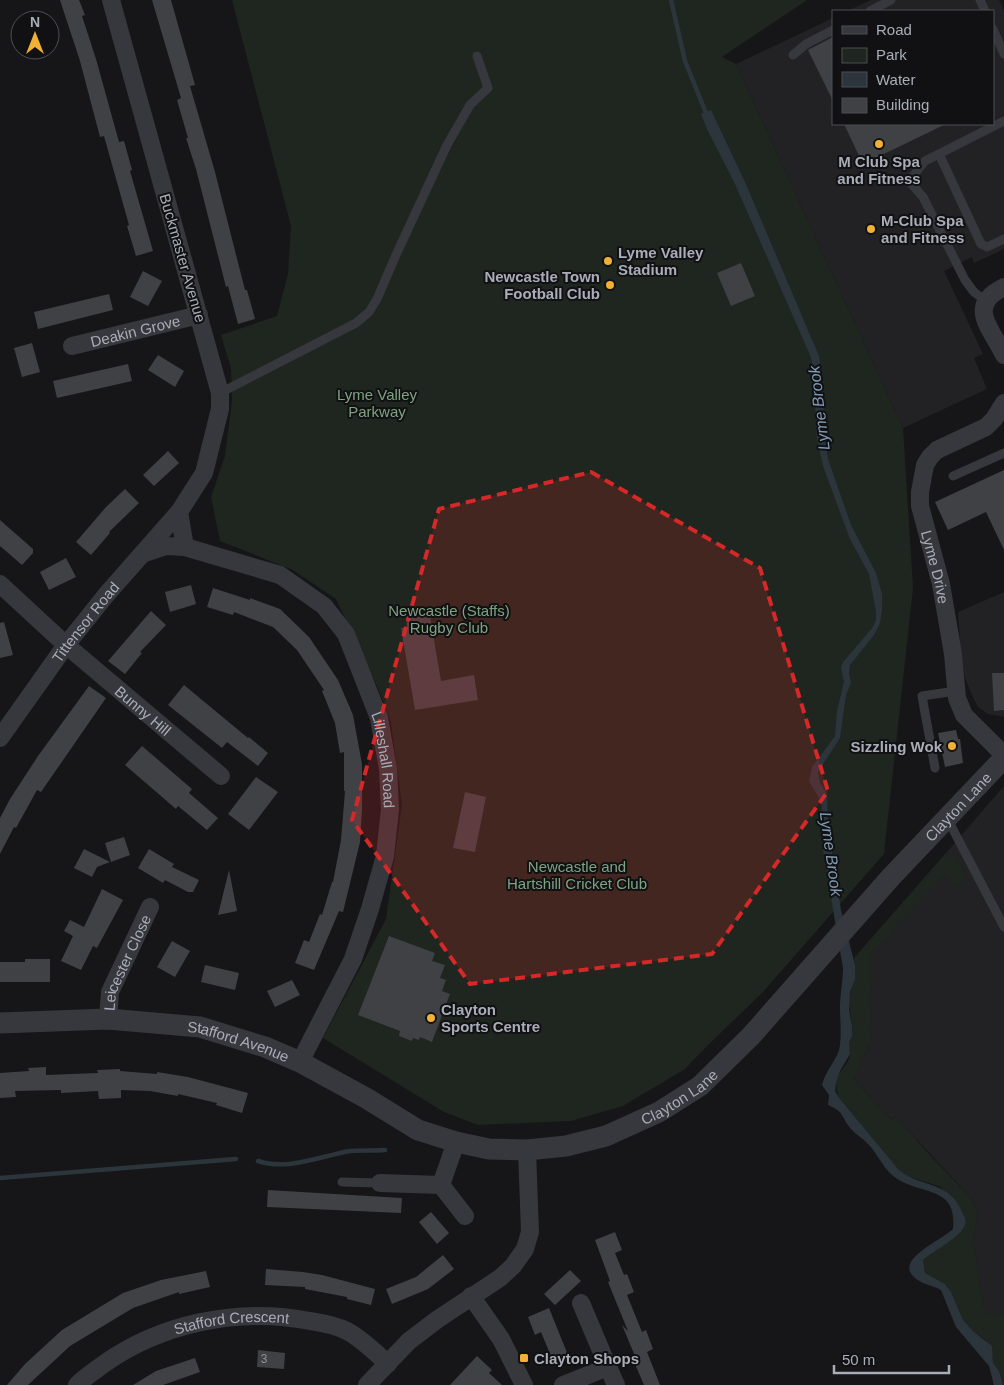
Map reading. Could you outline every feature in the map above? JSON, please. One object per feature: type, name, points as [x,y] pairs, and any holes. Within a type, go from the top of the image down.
[{"type":"street","name":"Buckmaster Avenue","points":[[111,0],[220,393],[220,409],[204,473],[178,512]]},
{"type":"street","points":[[1004,288],[991,294],[983,309],[984,318],[1004,355]]},
{"type":"street","name":"Deakin Grove","points":[[72,346],[199,315]]},
{"type":"street","name":"Lyme Drive","points":[[1004,402],[994,419],[986,427],[937,450],[925,465],[921,479],[920,506],[941,584],[953,654],[957,698],[964,715],[1004,756]]},
{"type":"street","points":[[178,512],[186,547]]},
{"type":"street","name":"Tittensor Road","points":[[0,738],[66,645],[178,512]]},
{"type":"street","name":"Lilleshall Road","points":[[144,553],[166,546],[186,547],[280,575],[324,606],[346,634],[379,718],[388,769],[390,808],[384,856],[370,909],[353,959],[300,1062]]},
{"type":"street","name":"Bunny Hill","points":[[0,584],[66,645],[221,776]]},
{"type":"street","name":"Clayton Lane","points":[[527,1150],[566,1146],[606,1136],[658,1112],[700,1086],[751,1036],[891,877],[1004,756]]},
{"type":"street","name":"Leicester Close","points":[[108,1019],[110,992],[150,907]]},
{"type":"street","name":"Stafford Avenue","points":[[0,1023],[108,1019],[200,1027],[266,1047],[300,1062],[366,1098],[418,1130],[456,1142],[489,1149],[527,1150]]},
{"type":"street","points":[[441,1185],[456,1142]]},
{"type":"street","points":[[367,1385],[409,1341],[500,1278],[513,1266],[525,1249],[530,1232],[527,1150]]},
{"type":"street","points":[[380,1183],[441,1185]]},
{"type":"street","points":[[441,1185],[465,1216]]},
{"type":"street","points":[[472,1296],[501,1339],[524,1385]]},
{"type":"street","points":[[581,1303],[616,1385]]},
{"type":"street","name":"Stafford Crescent","points":[[77,1385],[121,1352],[147,1339],[184,1326],[239,1316],[270,1315],[299,1318],[346,1330],[361,1340],[388,1364]]},
{"type":"street","points":[[563,1385],[608,1367]]},
{"type":"lane","points":[[872,10],[891,0]]},
{"type":"lane","points":[[793,55],[806,44],[832,31]]},
{"type":"lane","points":[[994,31],[1004,54]]},
{"type":"lane","points":[[220,393],[356,323],[368,312],[377,299],[448,145],[470,105],[488,88],[476,56]]},
{"type":"lane","points":[[986,301],[974,292],[965,280],[924,197],[909,181],[925,161],[1004,122]]},
{"type":"lane","points":[[939,154],[981,244],[987,247],[1004,239]]},
{"type":"lane","points":[[953,476],[1004,453]]},
{"type":"lane","points":[[935,768],[922,696],[956,691]]},
{"type":"lane","points":[[947,818],[1004,927]]},
{"type":"lane","points":[[342,1182],[380,1183]]},
{"type":"highlighted area","points":[[591,472],[760,568],[828,791],[712,954],[470,984],[352,820],[439,509]]},
{"type":"shaded area","name":"M-Club Spa and Fitness","points":[[871,0],[999,0],[1004,10],[1004,249],[974,263],[972,257],[944,271],[983,354],[974,358],[987,389],[903,428],[736,64],[832,18],[832,125],[994,125],[994,10],[849,10]]},
{"type":"shaded area","points":[[1004,592],[1004,717],[988,714],[978,707],[972,695],[965,678],[961,655],[958,612]]},
{"type":"shaded area","points":[[1004,786],[1004,1313],[985,1315],[973,1239],[978,1213],[971,1198],[895,1116],[891,1120],[854,1079],[870,1043],[869,942]]},
{"type":"green space","points":[[232,0],[807,0],[722,57],[736,64],[903,428],[913,588],[884,854],[762,993],[685,1069],[623,1106],[571,1121],[478,1125],[444,1112],[323,1038],[386,919],[402,805],[391,722],[377,686],[336,599],[293,570],[220,541],[211,497],[225,456],[232,401],[231,368],[221,335],[277,316],[288,274],[291,226]]},
{"type":"green space","points":[[946,853],[963,870],[966,878],[962,885],[957,889],[945,874],[871,954],[870,1043],[854,1079],[891,1120],[896,1116],[971,1198],[978,1213],[973,1239],[985,1314],[1004,1313],[1004,1385],[1002,1384],[999,1371],[993,1364],[993,1356],[985,1340],[963,1320],[951,1292],[945,1284],[925,1273],[923,1260],[965,1225],[941,1187],[907,1176],[899,1170],[840,1099],[836,1083],[837,1077],[847,1064],[850,1053],[849,1042],[852,1029],[849,1004],[855,971],[854,958]]},
{"type":"water","points":[[711,110],[745,182],[819,356],[828,459],[851,525],[876,573],[882,594],[880,623],[874,635],[850,665],[851,683],[846,695],[840,738],[818,772],[820,783],[827,794],[828,826],[841,910],[855,965],[855,979],[850,992],[849,1010],[852,1036],[849,1042],[850,1054],[840,1071],[835,1091],[899,1170],[908,1176],[943,1190],[957,1203],[964,1217],[965,1225],[953,1239],[923,1260],[925,1273],[945,1284],[951,1292],[963,1320],[974,1332],[992,1346],[993,1363],[999,1371],[1003,1385],[994,1385],[989,1366],[956,1327],[941,1290],[919,1281],[909,1270],[911,1263],[922,1250],[953,1229],[953,1214],[949,1204],[934,1193],[902,1182],[892,1175],[866,1142],[851,1129],[840,1113],[828,1105],[829,1095],[822,1085],[840,1045],[840,1002],[843,968],[823,850],[822,803],[809,781],[812,767],[835,736],[837,711],[844,682],[841,667],[873,627],[876,620],[876,611],[869,574],[850,539],[823,466],[817,439],[813,366],[810,355],[735,184],[707,129],[701,114]]},
{"type":"building","points":[[60,0],[79,0],[85,15],[82,16],[119,142],[124,141],[132,170],[130,171],[153,251],[136,256],[104,136],[100,137],[80,61]]},
{"type":"building","points":[[152,0],[171,0],[195,85],[190,86],[215,172],[245,290],[247,290],[255,319],[238,324],[228,286],[226,287],[196,169],[186,138],[188,138],[177,100],[181,98]]},
{"type":"building","points":[[832,38],[832,99],[808,50]]},
{"type":"building","name":"M Club Spa and Fitness","points":[[844,125],[944,125],[863,164]]},
{"type":"building","points":[[741,263],[755,296],[731,306],[717,273]]},
{"type":"building","points":[[143,271],[162,281],[148,306],[130,297]]},
{"type":"building","points":[[109,294],[113,310],[38,329],[34,312]]},
{"type":"building","points":[[32,343],[40,372],[22,377],[14,348]]},
{"type":"building","points":[[158,355],[184,371],[175,387],[148,370]]},
{"type":"building","points":[[128,364],[132,381],[57,398],[53,381]]},
{"type":"building","points":[[168,451],[179,463],[154,486],[143,475]]},
{"type":"building","points":[[1004,470],[1004,550],[986,512],[948,530],[935,502]]},
{"type":"building","points":[[125,489],[139,503],[109,532],[91,555],[76,542],[106,507]]},
{"type":"building","points":[[0,520],[33,549],[33,553],[22,565],[0,546]]},
{"type":"building","points":[[66,558],[76,577],[49,590],[40,572]]},
{"type":"building","points":[[191,585],[196,604],[170,612],[165,592]]},
{"type":"building","points":[[213,588],[250,600],[250,598],[280,609],[309,637],[338,680],[353,715],[362,764],[360,842],[343,912],[339,911],[314,970],[295,963],[304,940],[309,942],[320,914],[322,915],[333,882],[341,840],[345,791],[344,752],[340,753],[335,723],[322,691],[324,690],[297,650],[273,627],[234,612],[233,615],[207,607]]},
{"type":"building","points":[[422,607],[423,617],[430,616],[441,681],[474,675],[478,700],[415,710],[401,628],[407,627],[405,610]]},
{"type":"building","points":[[151,611],[166,625],[140,652],[142,653],[125,674],[108,661]]},
{"type":"building","points":[[4,622],[13,655],[0,658],[0,623]]},
{"type":"building","points":[[992,673],[1004,673],[1004,710],[994,711]]},
{"type":"building","points":[[184,685],[268,753],[258,766],[227,742],[222,748],[168,705]]},
{"type":"building","points":[[89,686],[106,698],[41,792],[37,790],[0,854],[0,818],[10,799],[38,756]]},
{"type":"building","name":"Sizzling Wok","points":[[956,730],[958,739],[960,739],[963,763],[945,767],[938,733]]},
{"type":"building","points":[[142,746],[192,789],[189,793],[218,818],[207,830],[178,806],[176,809],[125,765]]},
{"type":"building","points":[[256,777],[278,792],[249,830],[228,814]]},
{"type":"building","points":[[465,792],[486,797],[475,852],[453,848]]},
{"type":"building","points":[[124,837],[130,855],[111,862],[105,843]]},
{"type":"building","points":[[84,849],[110,862],[97,867],[92,877],[74,868]]},
{"type":"building","points":[[149,849],[174,864],[172,867],[199,880],[193,892],[188,892],[165,880],[163,883],[138,868]]},
{"type":"building","points":[[229,870],[237,911],[218,915]]},
{"type":"building","points":[[102,889],[123,900],[97,948],[93,946],[81,970],[61,961],[73,936],[64,931],[70,920],[84,927]]},
{"type":"building","points":[[389,936],[435,953],[432,961],[445,965],[440,978],[446,980],[442,991],[450,994],[432,1042],[420,1037],[419,1040],[413,1038],[412,1041],[399,1036],[400,1031],[358,1015]]},
{"type":"building","points":[[172,941],[190,951],[175,977],[157,967]]},
{"type":"building","points":[[25,959],[50,959],[50,982],[0,982],[0,962],[25,962]]},
{"type":"building","points":[[205,965],[239,973],[235,990],[201,982]]},
{"type":"building","points":[[292,980],[300,995],[275,1007],[267,991]]},
{"type":"building","points":[[46,1067],[46,1075],[98,1073],[97,1070],[120,1069],[120,1071],[157,1074],[157,1072],[188,1077],[248,1093],[242,1113],[216,1105],[217,1103],[178,1094],[178,1096],[150,1091],[121,1090],[121,1098],[99,1099],[98,1091],[61,1093],[61,1090],[15,1091],[16,1097],[0,1098],[0,1073],[29,1071],[28,1068]]},
{"type":"building","points":[[268,1190],[402,1198],[401,1213],[267,1207]]},
{"type":"building","points":[[431,1212],[449,1233],[437,1244],[419,1222]]},
{"type":"building","points":[[615,1232],[622,1250],[615,1253],[624,1275],[627,1274],[634,1292],[627,1295],[642,1332],[646,1330],[653,1349],[647,1352],[660,1385],[644,1385],[632,1357],[635,1356],[622,1325],[628,1331],[608,1282],[610,1281],[595,1240]]},
{"type":"building","points":[[443,1255],[454,1269],[428,1289],[392,1304],[386,1289],[416,1277]]},
{"type":"building","points":[[266,1269],[322,1275],[375,1289],[371,1305],[347,1299],[347,1297],[305,1289],[305,1287],[265,1285]]},
{"type":"building","points":[[570,1270],[581,1281],[555,1305],[544,1294]]},
{"type":"building","points":[[206,1271],[210,1287],[179,1294],[179,1292],[133,1308],[70,1346],[28,1385],[7,1385],[25,1364],[62,1330],[123,1293],[161,1280]]},
{"type":"building","points":[[549,1308],[570,1360],[555,1366],[541,1332],[535,1335],[528,1317]]},
{"type":"building","points":[[258,1350],[285,1353],[284,1369],[257,1367]]},
{"type":"building","points":[[477,1356],[492,1370],[489,1373],[502,1385],[450,1385]]},
{"type":"building","points":[[195,1358],[200,1372],[163,1385],[133,1385],[156,1371]]},
{"type":"waterway","name":"Lyme Brook","points":[[671,0],[685,61],[708,118]]},
{"type":"waterway","points":[[258,1161],[269,1164],[292,1164],[350,1151],[385,1150]]},
{"type":"waterway","points":[[0,1178],[236,1159]]},
{"type":"place","name":"M Club Spa and Fitness","points":[[879,144]]},
{"type":"place","name":"M-Club Spa and Fitness","points":[[871,229]]},
{"type":"place","name":"Lyme Valley Stadium","points":[[608,261]]},
{"type":"place","name":"Newcastle Town Football Club","points":[[610,285]]},
{"type":"place","name":"Sizzling Wok","points":[[952,746]]},
{"type":"place","name":"Clayton Sports Centre","points":[[431,1018]]},
{"type":"place","name":"Clayton Shops","points":[[524,1358]]},
{"type":"park label","name":"Lyme Valley Parkway","points":[[377,402]]},
{"type":"park label","name":"Newcastle (Staffs) Rugby Club","points":[[449,618]]},
{"type":"park label","name":"Newcastle and Hartshill Cricket Club","points":[[577,874]]}]
